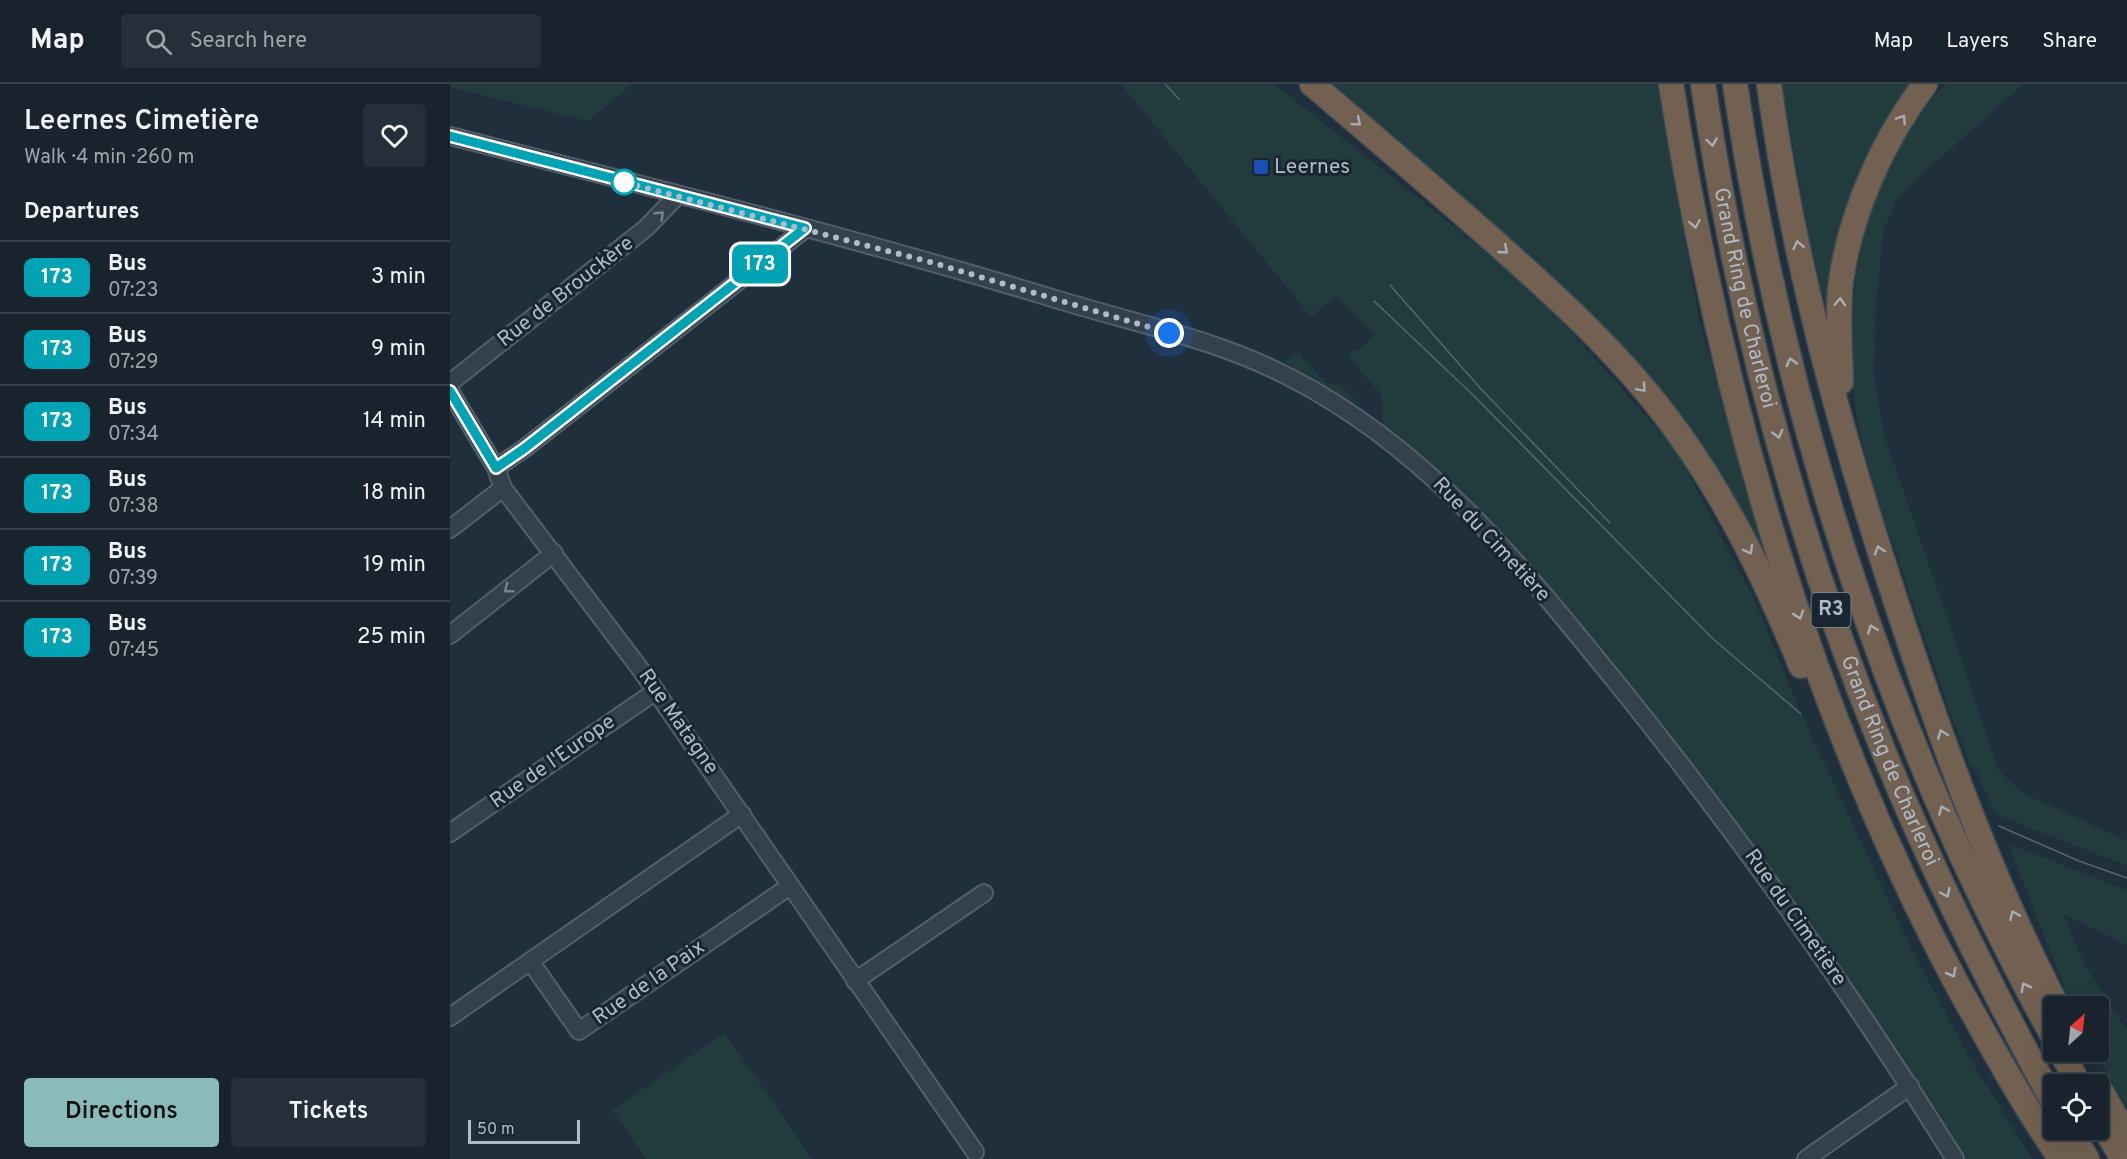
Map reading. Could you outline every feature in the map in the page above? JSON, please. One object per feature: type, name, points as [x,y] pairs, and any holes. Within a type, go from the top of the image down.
[{"type":"highway","points":[[1312,84],[1545,286],[1598,339],[1658,407],[1679,434],[1717,493],[1756,564],[1829,732],[1854,769]]},
{"type":"highway","points":[[1671,84],[1712,308],[1750,460],[1773,539],[1854,769],[1924,923],[2038,1126],[2061,1159]]},
{"type":"highway","name":"Grand Ring de Charleroi","points":[[1703,84],[1714,159],[1745,310],[1784,460],[1829,606],[1883,750],[1942,884],[1994,994],[2043,1083]]},
{"type":"highway","name":"Grand Ring de Charleroi","points":[[1735,84],[1745,152],[1774,298],[1813,445],[1858,592],[1911,734],[1968,870],[2043,1018]]},
{"type":"highway","points":[[1769,84],[1777,144],[1818,338],[1868,517],[1924,687],[2005,894],[2051,996]]},
{"type":"highway","points":[[1843,424],[1839,332],[1841,291],[1854,226],[1870,181],[1894,131],[1925,84]]},
{"type":"highway","points":[[2109,1105],[2127,1137]]},
{"type":"highway","points":[[2109,1136],[2123,1159]]},
{"type":"highway","points":[[2075,1140],[2087,1159]]},
{"type":"street","name":"Rue du Cimetière","points":[[450,136],[805,228],[1240,354],[1292,378],[1325,397],[1396,446],[1468,509],[1508,551],[1688,773],[1751,855],[1910,1086],[1955,1159]]},
{"type":"street","name":"Rue de Brouckère","points":[[450,383],[646,228],[677,196]]},
{"type":"street","points":[[496,468],[525,448],[805,228]]},
{"type":"street","name":"Rue Matagne","points":[[450,391],[496,468],[502,488],[554,553],[656,691],[975,1152]]},
{"type":"street","points":[[450,529],[502,488]]},
{"type":"street","points":[[450,635],[554,553]]},
{"type":"street","name":"Rue de l'Europe","points":[[450,833],[656,691]]},
{"type":"street","points":[[450,1017],[742,814]]},
{"type":"street","name":"Rue de la Paix","points":[[530,962],[579,1031],[790,886]]},
{"type":"street","points":[[855,981],[984,893]]},
{"type":"street","points":[[1806,1159],[1910,1086]]},
{"type":"green space","points":[[450,84],[633,84],[588,121],[450,87]]},
{"type":"green space","points":[[1121,84],[1274,84],[1543,300],[1677,451],[1754,599],[1801,714],[1913,952],[1968,1055],[2032,1159],[1962,1159],[1861,998],[1737,823],[1515,548],[1475,506],[1423,459],[1386,431],[1382,424],[1382,395],[1356,366],[1349,354],[1355,348],[1359,351],[1374,335],[1336,295],[1311,317]]},
{"type":"green space","points":[[1327,84],[1657,84],[1699,318],[1765,556],[1730,493],[1689,431]]},
{"type":"green space","points":[[1782,84],[1916,84],[1888,126],[1830,327],[1807,226]]},
{"type":"green space","points":[[1945,84],[2023,84],[1899,195],[1884,228],[1876,300],[1874,373],[1884,434],[1999,771],[2022,793],[2127,841],[2127,866],[1996,814],[1976,771],[1969,763],[1943,692],[1880,504],[1861,437],[1854,398],[1851,357],[1852,316],[1865,234],[1877,195],[1893,158],[1913,123]]},
{"type":"green space","points":[[1296,350],[1296,355],[1302,355],[1302,361],[1307,361],[1307,366],[1313,367],[1313,372],[1318,372],[1319,378],[1324,378],[1325,383],[1340,385],[1363,408],[1285,363]]},
{"type":"green space","points":[[2008,844],[2127,890],[2127,945],[2063,914],[2085,966],[2104,996],[2068,996]]},
{"type":"green space","points":[[2109,1003],[2127,1031],[2127,1109],[2101,1062],[2109,1062]]},
{"type":"green space","points":[[725,1033],[812,1159],[646,1159],[612,1110]]},
{"type":"tram line","points":[[1165,84],[1179,99]]},
{"type":"tram line","points":[[1390,285],[1480,388],[1610,523]]},
{"type":"tram line","points":[[1374,301],[1474,396],[1713,639],[1801,714]]},
{"type":"tram line","points":[[1999,826],[2079,861],[2127,878]]},
{"type":"bus line","name":"173","points":[[450,136],[805,228],[525,448],[496,468],[450,391]]},
{"type":"place","name":"Leernes","points":[[1261,167]]},
{"type":"route","points":[[624,182],[615,180],[930,262],[1169,333]]}]
